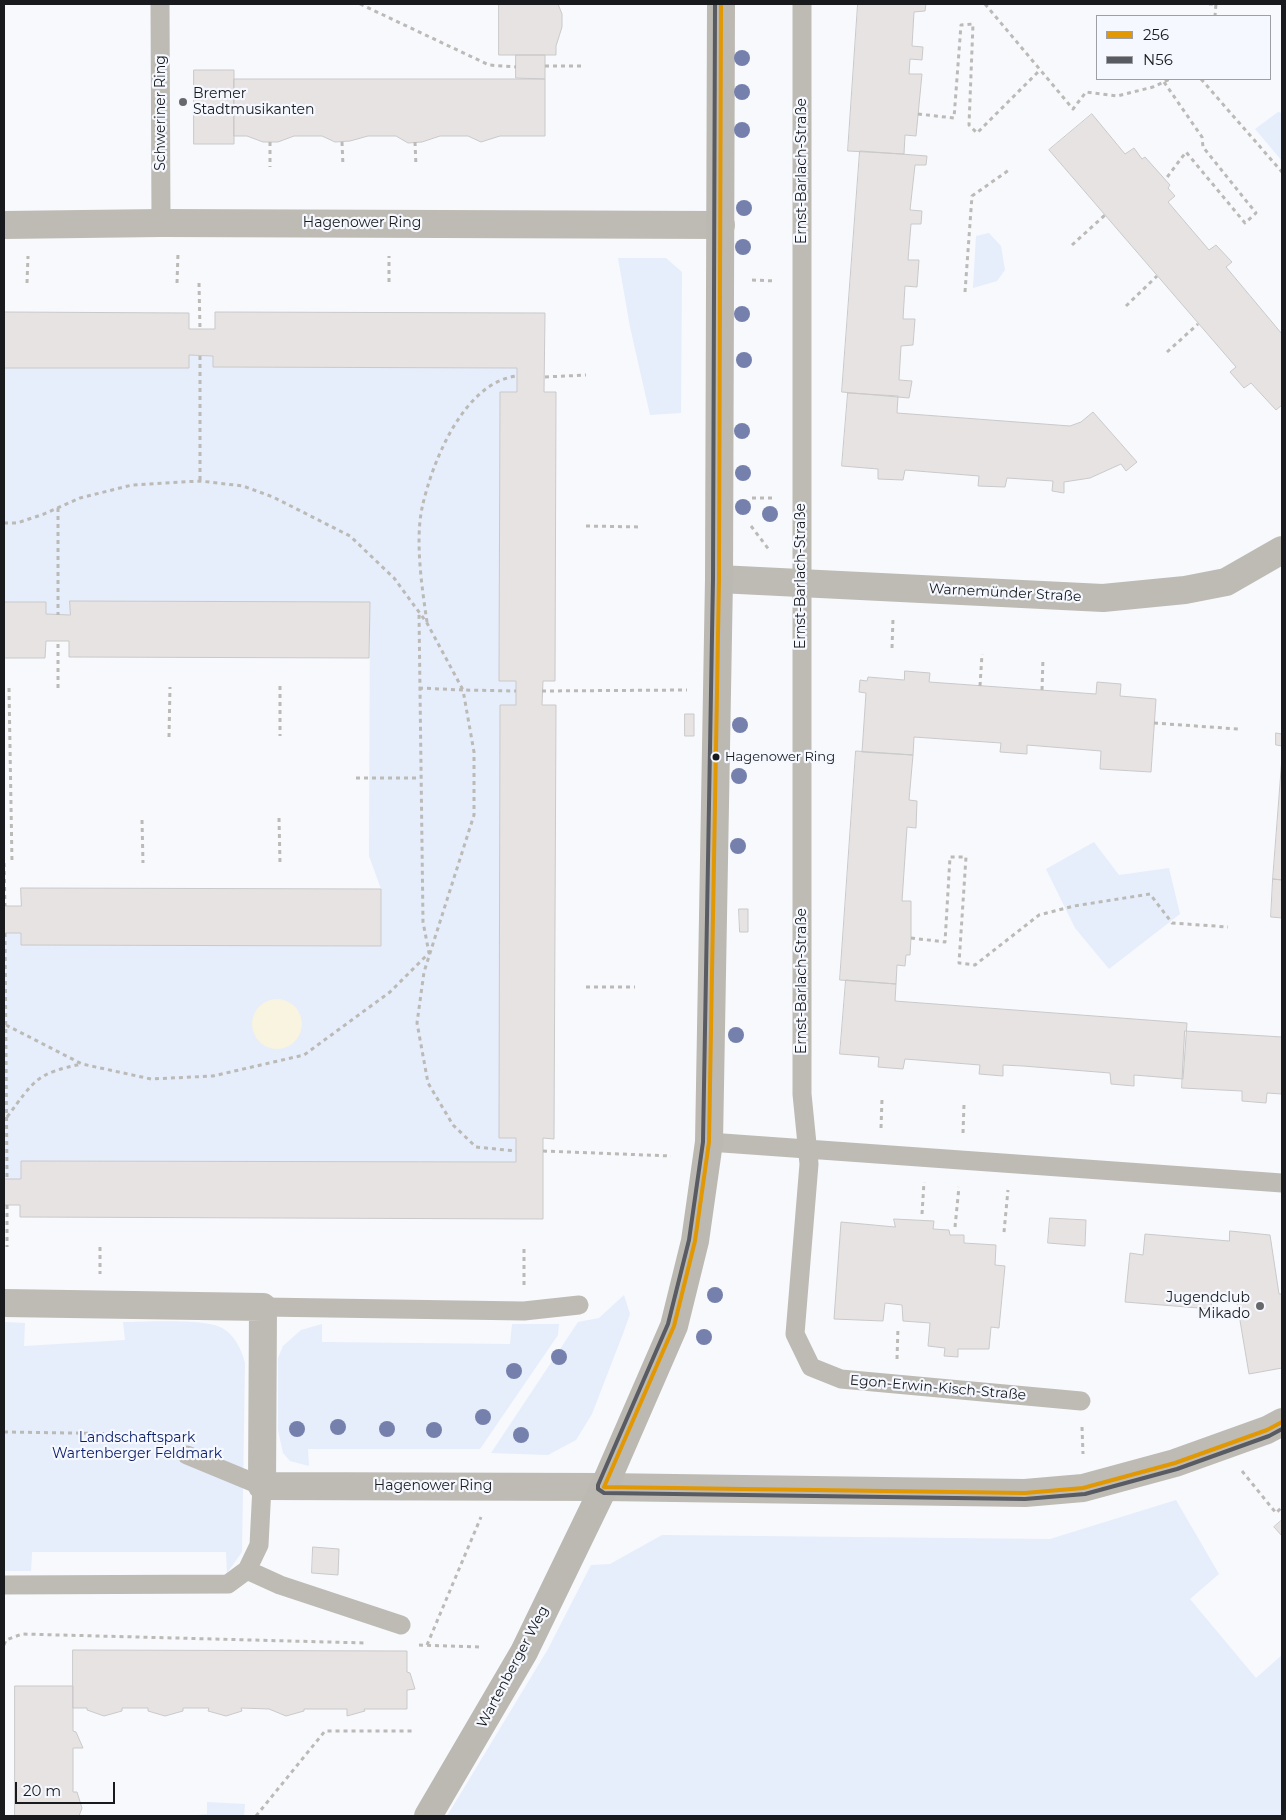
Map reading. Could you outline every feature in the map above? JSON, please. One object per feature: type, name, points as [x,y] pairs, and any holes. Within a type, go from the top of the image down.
[{"type":"main road","points":[[604,1487],[674,1326],[695,1241],[710,1142],[720,525],[721,4]]},
{"type":"main road","name":"Wartenberger Weg","points":[[428,1816],[524,1652],[604,1487]]},
{"type":"street","name":"Hagenower Ring","points":[[4,224],[721,225]]},
{"type":"street","name":"Warnemünder Straße","points":[[719,578],[801,569],[1103,598],[1185,590],[1226,582],[1282,550]]},
{"type":"street","points":[[4,1303],[263,1307],[262,1486]]},
{"type":"street","points":[[604,1487],[1025,1493],[1083,1488],[1181,1460],[1267,1430],[1282,1422]]},
{"type":"street","name":"Hagenower Ring","points":[[262,1486],[604,1487]]},
{"type":"lane","name":"Schweriner Ring","points":[[160,4],[161,223]]},
{"type":"lane","name":"Ernst-Barlach-Straße","points":[[802,4],[802,1094],[807,1148]]},
{"type":"lane","points":[[710,1142],[1282,1183]]},
{"type":"lane","name":"Egon-Erwin-Kisch-Straße","points":[[807,1148],[809,1164],[795,1334],[811,1367],[841,1379],[1081,1401]]},
{"type":"lane","points":[[263,1307],[524,1311],[579,1305]]},
{"type":"lane","points":[[4,1584],[228,1584],[248,1570],[260,1545],[262,1486],[187,1455]]},
{"type":"lane","points":[[248,1570],[280,1585],[401,1625]]},
{"type":"path","points":[[360,4],[489,65],[516,66]]},
{"type":"path","points":[[985,4],[1073,109],[1086,92],[1117,96],[1153,87],[1168,80]]},
{"type":"path","points":[[1209,4],[1216,4],[1215,15]]},
{"type":"path","points":[[918,114],[954,118],[961,25],[973,24],[969,125],[977,133],[1040,70]]},
{"type":"path","points":[[545,66],[582,66]]},
{"type":"path","points":[[1202,80],[1282,172]]},
{"type":"path","points":[[1164,82],[1202,137],[1203,147],[1256,213],[1244,223],[1186,152],[1165,180]]},
{"type":"path","points":[[270,142],[270,167]]},
{"type":"path","points":[[342,142],[343,166]]},
{"type":"path","points":[[415,142],[416,166]]},
{"type":"path","points":[[965,292],[972,196],[1009,170]]},
{"type":"path","points":[[1072,245],[1105,215]]},
{"type":"path","points":[[1126,306],[1157,276]]},
{"type":"path","points":[[199,283],[200,329]]},
{"type":"path","points":[[1167,352],[1198,324]]},
{"type":"path","points":[[200,356],[200,481]]},
{"type":"path","points":[[544,377],[586,375]]},
{"type":"path","points":[[427,623],[420,570],[422,509],[443,446],[471,400],[504,378],[517,376]]},
{"type":"path","points":[[4,523],[17,523],[80,498],[132,485],[200,481],[243,486],[273,498],[350,536],[394,578],[427,623],[463,690],[474,752],[474,815],[424,972],[417,1023],[428,1083],[453,1125],[476,1147],[516,1151]]},
{"type":"path","points":[[58,508],[58,614]]},
{"type":"path","points":[[720,525],[752,526],[774,556],[801,569]]},
{"type":"path","points":[[586,526],[641,526]]},
{"type":"path","points":[[419,612],[423,922],[429,953]]},
{"type":"path","points":[[58,641],[58,688]]},
{"type":"path","points":[[980,686],[982,654]]},
{"type":"path","points":[[1042,690],[1043,658]]},
{"type":"path","points":[[280,686],[280,736]]},
{"type":"path","points":[[169,737],[170,687]]},
{"type":"path","points":[[9,688],[12,863]]},
{"type":"path","points":[[419,688],[516,691]]},
{"type":"path","points":[[542,691],[695,690]]},
{"type":"path","points":[[1154,723],[1238,729]]},
{"type":"path","points":[[356,778],[420,778]]},
{"type":"path","points":[[279,818],[280,862]]},
{"type":"path","points":[[142,820],[143,863]]},
{"type":"path","points":[[911,938],[945,942],[950,857],[966,857],[959,962],[975,965],[1039,915],[1074,906],[1150,894],[1172,923],[1228,927]]},
{"type":"path","points":[[4,864],[5,906]]},
{"type":"path","points":[[5,933],[7,1179]]},
{"type":"path","points":[[6,1025],[82,1064],[151,1078],[213,1076],[304,1055],[390,992],[429,953]]},
{"type":"path","points":[[586,987],[635,987]]},
{"type":"path","points":[[6,1117],[32,1083],[52,1070],[82,1064]]},
{"type":"path","points":[[544,1151],[671,1156]]},
{"type":"path","points":[[1004,1232],[1010,1162]]},
{"type":"path","points":[[7,1206],[8,1247]]},
{"type":"path","points":[[100,1247],[100,1271]]},
{"type":"path","points":[[524,1248],[524,1311]]},
{"type":"path","points":[[4,1432],[136,1434],[187,1455]]},
{"type":"path","points":[[1241,1471],[1276,1513],[1282,1507]]},
{"type":"path","points":[[427,1645],[483,1512]]},
{"type":"path","points":[[4,1645],[6,1640],[22,1634],[373,1644]]},
{"type":"path","points":[[412,1645],[480,1646]]},
{"type":"path","points":[[256,1816],[325,1731],[414,1731]]},
{"type":"green space","points":[[1278,112],[1282,113],[1282,161],[1255,129]]},
{"type":"green space","points":[[989,233],[1001,246],[1005,270],[997,281],[973,288],[976,236]]},
{"type":"green space","points":[[618,258],[666,258],[682,272],[681,413],[650,415],[630,327]]},
{"type":"green space","points":[[189,355],[213,356],[214,367],[517,368],[517,392],[500,392],[499,681],[516,681],[516,705],[500,705],[499,1137],[516,1138],[516,1162],[21,1161],[21,1179],[4,1179],[4,933],[21,933],[21,945],[381,946],[381,889],[369,856],[370,602],[58,615],[46,614],[46,602],[4,602],[4,368],[189,368]]},
{"type":"green space","points":[[1094,842],[1119,875],[1169,868],[1180,914],[1109,969],[1075,928],[1046,869]]},
{"type":"green space","points":[[624,1295],[630,1314],[592,1414],[576,1440],[548,1455],[491,1453],[578,1322],[599,1318]]},
{"type":"green space","name":"Landschaftspark Wartenberger Feldmark","points":[[174,1321],[202,1323],[222,1328],[234,1338],[245,1363],[242,1552],[227,1573],[226,1552],[32,1552],[31,1571],[4,1571],[4,1322],[25,1323],[24,1346],[125,1340],[123,1322]]},
{"type":"green space","points":[[322,1324],[322,1342],[510,1344],[512,1324],[559,1324],[558,1335],[480,1449],[308,1449],[309,1466],[290,1461],[283,1453],[278,1430],[278,1358],[283,1346],[301,1330]]},
{"type":"green space","points":[[1176,1500],[1219,1574],[1190,1599],[1256,1678],[1282,1655],[1282,1816],[447,1816],[548,1649],[591,1565],[610,1564],[662,1535],[1050,1539]]},
{"type":"green space","points":[[207,1802],[245,1804],[244,1816],[185,1816],[207,1814]]},
{"type":"sand","points":[[272,999],[282,999],[295,1006],[302,1019],[302,1029],[295,1042],[282,1049],[272,1049],[263,1045],[256,1038],[252,1029],[252,1019],[256,1010],[263,1003]]},
{"type":"building","points":[[499,4],[558,4],[562,14],[562,27],[556,46],[556,55],[499,55]]},
{"type":"building","points":[[858,4],[926,4],[925,11],[914,12],[912,46],[923,47],[922,60],[910,59],[909,74],[922,74],[916,136],[905,135],[904,154],[848,151]]},
{"type":"building","points":[[516,55],[545,55],[545,79],[516,78]]},
{"type":"building","points":[[194,70],[234,70],[234,144],[194,144]]},
{"type":"building","points":[[234,79],[545,79],[545,136],[500,136],[481,142],[468,136],[440,136],[422,142],[408,143],[396,136],[368,136],[350,141],[335,142],[322,136],[294,136],[278,142],[263,142],[247,136],[234,136]]},
{"type":"building","points":[[1092,114],[1125,154],[1134,148],[1142,159],[1145,157],[1170,185],[1168,188],[1175,196],[1168,202],[1209,250],[1216,245],[1232,262],[1226,267],[1282,334],[1282,405],[1276,410],[1251,383],[1244,388],[1230,372],[1236,367],[1049,150]]},
{"type":"building","points":[[860,151],[927,156],[926,165],[915,165],[910,210],[922,211],[921,224],[911,224],[908,260],[919,260],[917,287],[905,286],[903,319],[915,319],[913,345],[901,346],[899,380],[912,381],[909,398],[842,392]]},
{"type":"building","points":[[4,312],[189,313],[189,329],[215,329],[215,312],[545,313],[544,392],[556,392],[555,681],[543,681],[542,705],[556,705],[554,1139],[543,1138],[543,1219],[20,1217],[20,1205],[4,1205],[4,1179],[21,1179],[21,1161],[516,1162],[516,1138],[499,1138],[500,705],[516,705],[516,681],[499,681],[500,392],[517,392],[517,368],[213,367],[213,356],[189,355],[189,368],[4,368]]},
{"type":"building","points":[[848,393],[898,396],[897,413],[1070,426],[1081,422],[1093,412],[1137,462],[1126,471],[1121,464],[1090,478],[1064,482],[1064,493],[1052,491],[1053,481],[1007,478],[1005,487],[978,486],[979,476],[905,470],[903,480],[878,479],[878,469],[842,466]]},
{"type":"building","points":[[70,601],[370,602],[369,658],[69,657],[69,641],[46,641],[45,658],[4,658],[4,602],[46,602],[46,614],[70,615]]},
{"type":"building","points":[[905,671],[930,673],[929,682],[1096,694],[1097,682],[1121,684],[1120,696],[1156,699],[1151,772],[1100,769],[1101,751],[1027,745],[1027,754],[1000,752],[1001,743],[914,737],[913,755],[862,752],[866,693],[859,692],[860,680],[867,681],[868,677],[904,680]]},
{"type":"building","points":[[685,714],[694,714],[694,736],[685,736]]},
{"type":"building","points":[[1276,733],[1282,734],[1282,746],[1276,745]]},
{"type":"building","points":[[856,751],[913,755],[909,800],[917,801],[916,828],[907,827],[902,901],[911,901],[910,955],[906,955],[905,966],[897,965],[896,984],[840,980]]},
{"type":"building","points":[[1282,758],[1282,880],[1273,879]]},
{"type":"building","points":[[1273,879],[1282,880],[1282,918],[1271,917]]},
{"type":"building","points":[[21,888],[381,889],[381,946],[21,945],[21,933],[4,933],[4,906],[21,906]]},
{"type":"building","points":[[739,909],[748,909],[748,932],[740,932]]},
{"type":"building","points":[[846,980],[896,984],[895,1001],[1187,1023],[1183,1079],[1134,1075],[1134,1086],[1111,1084],[1110,1073],[1003,1065],[1003,1076],[979,1074],[980,1065],[905,1059],[903,1069],[878,1067],[879,1057],[840,1054]]},
{"type":"building","points":[[1185,1031],[1282,1037],[1282,1094],[1267,1093],[1266,1103],[1242,1101],[1242,1091],[1182,1088]]},
{"type":"building","points":[[1050,1218],[1086,1220],[1085,1246],[1048,1243]]},
{"type":"building","points":[[894,1219],[934,1221],[933,1229],[949,1230],[950,1235],[964,1235],[964,1243],[996,1245],[995,1265],[1005,1266],[999,1328],[991,1327],[989,1349],[958,1349],[958,1357],[944,1356],[945,1348],[928,1346],[930,1323],[903,1321],[902,1305],[885,1303],[883,1321],[834,1319],[841,1222],[895,1227]]},
{"type":"building","name":"Jugendclub Mikado","points":[[1230,1231],[1270,1235],[1279,1294],[1282,1294],[1282,1368],[1249,1374],[1236,1297],[1212,1296],[1211,1309],[1125,1302],[1130,1253],[1143,1255],[1145,1234],[1229,1241]]},
{"type":"building","points":[[1282,1520],[1282,1536],[1274,1527]]},
{"type":"building","points":[[313,1547],[339,1549],[338,1575],[312,1573]]},
{"type":"building","points":[[73,1650],[407,1651],[407,1672],[410,1673],[415,1689],[407,1690],[407,1709],[364,1709],[365,1711],[347,1716],[347,1709],[304,1709],[304,1711],[286,1716],[269,1709],[241,1708],[242,1711],[226,1716],[208,1711],[209,1708],[183,1708],[183,1711],[165,1716],[148,1711],[148,1708],[122,1708],[122,1711],[104,1716],[87,1710],[87,1708],[73,1708]]},
{"type":"building","points":[[15,1686],[73,1686],[73,1731],[76,1732],[83,1748],[73,1748],[73,1792],[77,1792],[82,1808],[79,1816],[15,1816]]},
{"type":"transit line","name":"N56","points":[[715,4],[713,579],[703,1142],[689,1240],[668,1324],[598,1485],[598,1489],[604,1493],[1025,1499],[1085,1494],[1177,1469],[1269,1436],[1282,1429]]},
{"type":"transit line","name":"256","points":[[604,1487],[674,1326],[695,1241],[709,1142],[719,579],[721,4]]},
{"type":"transit line","name":"256","points":[[604,1487],[1025,1493],[1083,1488],[1175,1463],[1267,1430],[1282,1422]]},
{"type":"place","name":"Bremer Stadtmusikanten","points":[[183,102]]},
{"type":"place","name":"Hagenower Ring","points":[[716,757]]},
{"type":"place","name":"Jugendclub Mikado","points":[[1260,1306]]}]
